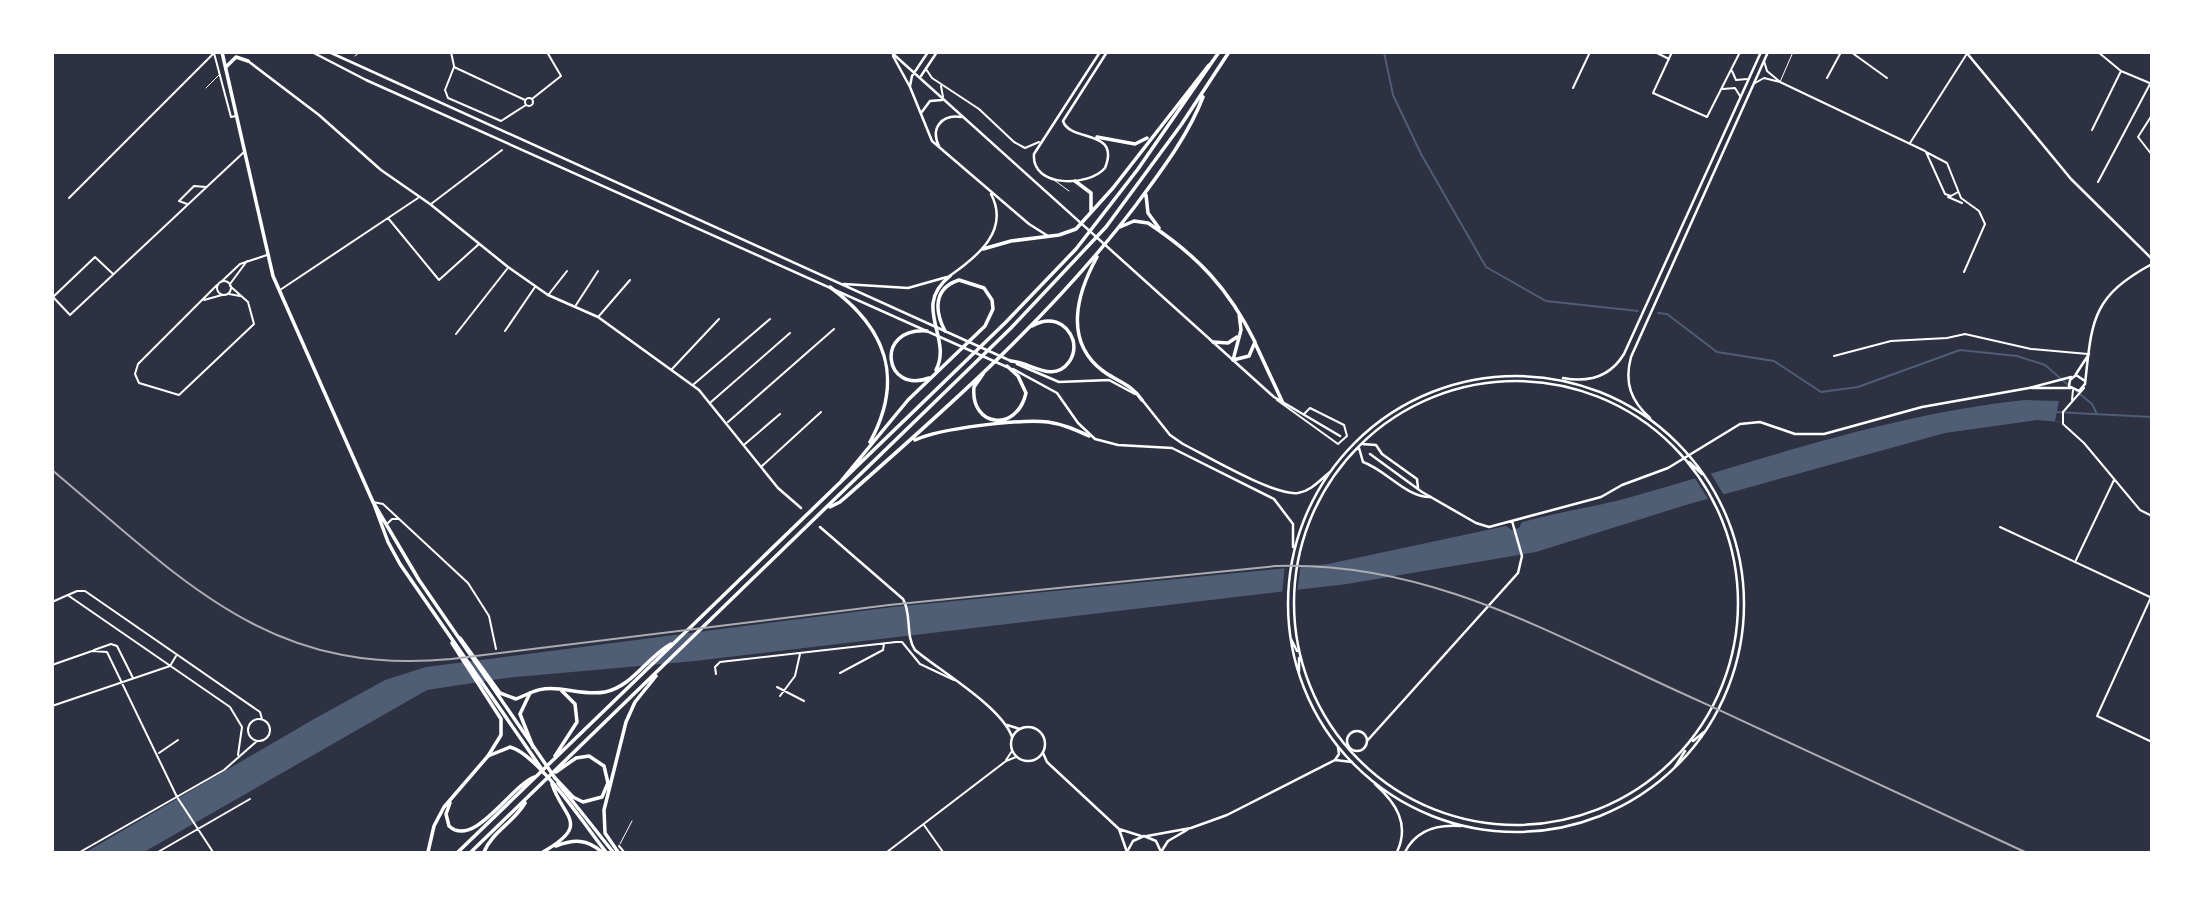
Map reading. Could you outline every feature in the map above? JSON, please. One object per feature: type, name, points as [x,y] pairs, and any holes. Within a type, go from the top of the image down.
[{"type":"main road","points":[[222,52],[279,290],[395,556],[508,717],[533,747]]},
{"type":"main road","points":[[312,52],[377,85],[1050,387],[1089,436]]},
{"type":"main road","points":[[329,52],[1059,382],[1109,380],[1128,389],[1142,400]]},
{"type":"main road","points":[[910,87],[915,72],[928,52]]},
{"type":"main road","points":[[920,77],[937,52]]},
{"type":"main road","points":[[1097,137],[1107,152],[1105,168],[1096,177],[1075,181],[1052,178],[1034,163],[1039,142],[1100,52]]},
{"type":"main road","points":[[1107,52],[1066,113],[1063,121],[1065,127],[1097,137],[1135,144],[1152,135]]},
{"type":"main road","points":[[458,852],[661,650],[677,641],[1005,324],[1076,249],[1138,169],[1219,52]]},
{"type":"main road","points":[[373,502],[534,757],[548,777],[554,777],[1083,254],[1124,204],[1206,89],[1229,52]]},
{"type":"main road","points":[[1100,251],[1080,292],[1077,317],[1079,335],[1085,350],[1098,367],[1134,388],[1170,435],[1183,444],[1278,491],[1299,493],[1309,490],[1379,422],[1407,404],[1451,384],[1514,373],[1579,380],[1597,378],[1614,368],[1624,354],[1761,52]]},
{"type":"main road","points":[[1672,772],[1718,698],[1734,646],[1738,586],[1730,544],[1714,502],[1685,459],[1679,444],[1633,398],[1627,373],[1630,358],[1768,52]]},
{"type":"main road","points":[[891,53],[1274,397],[1339,436]]},
{"type":"main road","points":[[891,53],[910,87],[928,136],[989,191],[1048,236]]},
{"type":"main road","points":[[1967,53],[2071,179],[2151,262],[2104,299],[2094,320],[2084,387],[2079,391],[2029,388]]},
{"type":"main road","points":[[246,54],[248,61]]},
{"type":"main road","points":[[226,68],[233,58],[248,61],[319,115],[380,170],[430,204],[535,287],[598,317],[692,385],[711,402],[761,467],[801,508]]},
{"type":"main road","points":[[983,249],[1011,241],[1068,233],[1091,215],[1213,61]]},
{"type":"main road","points":[[825,510],[841,502],[910,442],[1019,336],[1100,251],[1147,190],[1185,133],[1206,89]]},
{"type":"main road","points":[[920,116],[930,101],[945,101]]},
{"type":"main road","points":[[941,149],[935,136],[940,122],[954,116],[964,118]]},
{"type":"main road","points":[[1075,181],[1091,193],[1091,215]]},
{"type":"main road","points":[[1147,190],[1146,207],[1163,233]]},
{"type":"main road","points":[[927,331],[914,330],[902,334],[892,348],[892,365],[895,372],[907,380],[925,380],[933,376],[940,354],[932,302],[940,286],[983,249],[997,223],[996,203],[989,191]]},
{"type":"main road","points":[[1118,228],[1142,221],[1163,233],[1215,277],[1255,342],[1282,401]]},
{"type":"main road","points":[[838,282],[900,289],[950,276]]},
{"type":"main road","points":[[837,487],[863,452],[991,317],[992,300],[984,288],[959,280],[944,288],[937,302],[937,311],[945,331]]},
{"type":"main road","points":[[830,287],[869,321],[879,341],[886,365],[888,394],[885,408],[863,452]]},
{"type":"main road","points":[[1233,360],[1239,335],[1239,313]]},
{"type":"main road","points":[[1011,361],[1048,373],[1066,365],[1073,353],[1071,335],[1065,326],[1054,321],[1034,324],[1019,336]]},
{"type":"main road","points":[[1213,342],[1228,343],[1239,335]]},
{"type":"main road","points":[[1233,360],[1249,356],[1255,342]]},
{"type":"main road","points":[[1370,454],[1431,497],[1489,527],[1601,497],[1678,462],[1740,424],[1760,422],[1795,435],[1824,434],[1922,407],[2029,388],[2071,377],[2076,375],[2089,354]]},
{"type":"main road","points":[[989,366],[974,387],[974,402],[981,414],[999,421],[1019,412],[1026,393],[1018,376],[1007,366]]},
{"type":"main road","points":[[2076,375],[2085,381]]},
{"type":"main road","points":[[1299,673],[1295,588],[1300,552],[1324,492],[1360,445],[1404,412],[1485,376]]},
{"type":"main road","points":[[1550,376],[1605,394],[1663,429]]},
{"type":"main road","points":[[2071,377],[2072,389]]},
{"type":"main road","points":[[1405,852],[1417,836],[1443,825],[1520,832],[1555,829],[1590,820],[1638,799],[1672,772],[1708,729],[1724,698],[1740,649],[1744,589],[1737,542],[1709,482],[1683,453],[1620,408],[1586,392],[1543,381],[1451,384]]},
{"type":"main road","points":[[910,442],[939,432],[1041,422],[1059,424],[1118,445],[1172,449],[1274,499],[1293,524],[1288,627],[1299,673],[1318,717],[1338,747],[1398,810],[1402,832],[1397,852]]},
{"type":"main road","points":[[1360,445],[1374,444],[1382,454],[1417,480],[1418,488]]},
{"type":"main road","points":[[1360,445],[1359,454],[1363,462],[1376,466],[1420,496],[1431,497]]},
{"type":"main road","points":[[1685,459],[1709,482]]},
{"type":"main road","points":[[1293,552],[1307,515],[1332,469]]},
{"type":"main road","points":[[1340,742],[1359,751],[1372,732],[1425,679],[1514,579],[1522,556],[1512,521]]},
{"type":"main road","points":[[820,527],[907,606],[911,645],[959,681],[1006,724],[1016,757],[1026,761],[1047,762]]},
{"type":"main road","points":[[456,634],[500,693],[516,699],[543,688],[581,693],[605,692],[645,668]]},
{"type":"main road","points":[[1289,636],[1318,704],[1340,742],[1353,755],[1384,783],[1416,802],[1478,823],[1513,826],[1551,823],[1590,813],[1642,788],[1708,729]]},
{"type":"main road","points":[[428,852],[434,826],[488,756],[500,735],[501,719],[454,649],[451,638]]},
{"type":"main road","points":[[616,852],[605,833],[605,806],[626,722],[635,702],[659,671]]},
{"type":"main road","points":[[553,760],[559,748],[576,729],[578,716],[575,704],[559,689]]},
{"type":"main road","points":[[530,693],[520,713],[534,757]]},
{"type":"main road","points":[[1006,724],[1020,729],[1034,728],[1041,733],[1045,740],[1043,752],[1047,762],[1119,829],[1147,836],[1191,828]]},
{"type":"main road","points":[[1012,737],[1020,729]]},
{"type":"main road","points":[[1353,755],[1349,748],[1348,735],[1357,730],[1363,733],[1372,732]]},
{"type":"main road","points":[[1363,733],[1367,741]]},
{"type":"main road","points":[[471,852],[527,799],[554,777],[563,770],[576,758],[589,756],[604,766],[608,783],[602,797],[583,802],[573,797],[554,777],[534,757],[519,749],[510,747],[488,756]]},
{"type":"main road","points":[[1335,761],[1339,754],[1338,747]]},
{"type":"main road","points":[[1035,760],[1043,752]]},
{"type":"main road","points":[[1161,852],[1168,841],[1191,828],[1240,809],[1335,761],[1352,762]]},
{"type":"main road","points":[[452,800],[446,821],[454,830],[466,833],[478,826],[524,782],[536,777]]},
{"type":"main road","points":[[554,777],[604,852]]},
{"type":"main road","points":[[551,848],[564,838],[570,825],[569,814],[554,777]]},
{"type":"main road","points":[[1370,779],[1420,809],[1470,827]]},
{"type":"main road","points":[[560,788],[616,852]]},
{"type":"main road","points":[[484,852],[490,841],[520,813],[527,799]]},
{"type":"main road","points":[[1119,829],[1127,852]]},
{"type":"main road","points":[[1127,852],[1133,841],[1142,836]]},
{"type":"main road","points":[[1147,836],[1156,841],[1161,852]]},
{"type":"main road","points":[[543,852],[569,841],[582,841],[604,852]]},
{"type":"street","points":[[451,52],[454,67],[445,90],[448,98],[500,121],[526,105],[532,105],[532,99]]},
{"type":"street","points":[[454,67],[525,100],[532,99],[561,76],[547,52]]},
{"type":"street","points":[[1573,88],[1590,52]]},
{"type":"street","points":[[1655,52],[1669,59]]},
{"type":"street","points":[[1672,52],[1653,93],[1707,117],[1740,52]]},
{"type":"street","points":[[1826,78],[1841,52]]},
{"type":"street","points":[[1851,52],[1887,78]]},
{"type":"street","points":[[2098,52],[2121,71],[2151,84],[2098,182]]},
{"type":"street","points":[[69,198],[214,53],[231,117],[237,116]]},
{"type":"street","points":[[1910,144],[1967,53]]},
{"type":"street","points":[[922,61],[930,75],[979,109],[1020,146],[1031,147],[1039,142]]},
{"type":"street","points":[[1764,61],[1767,71],[1780,82]]},
{"type":"street","points":[[1732,68],[1736,80],[1745,80],[1750,76]]},
{"type":"street","points":[[2092,130],[2121,71]]},
{"type":"street","points":[[1754,83],[1764,78],[1780,82],[1947,163],[1965,203]]},
{"type":"street","points":[[939,82],[945,101]]},
{"type":"street","points":[[1722,90],[1735,88],[1740,100]]},
{"type":"street","points":[[525,100],[526,105]]},
{"type":"street","points":[[2151,115],[2138,136],[2151,155]]},
{"type":"street","points":[[430,204],[502,150]]},
{"type":"street","points":[[113,274],[95,257],[53,297],[70,315],[245,152]]},
{"type":"street","points":[[1926,152],[1947,196],[1979,211],[1985,224],[1964,272]]},
{"type":"street","points":[[188,205],[179,201],[194,187],[206,187]]},
{"type":"street","points":[[1947,196],[1958,192]]},
{"type":"street","points":[[279,290],[419,197]]},
{"type":"street","points":[[387,218],[439,280],[479,244]]},
{"type":"street","points":[[221,282],[244,297],[254,324],[183,393],[176,395],[139,383],[135,374],[138,365],[217,285],[248,260],[269,255]]},
{"type":"street","points":[[228,294],[230,286],[248,260]]},
{"type":"street","points":[[456,334],[508,267]]},
{"type":"street","points":[[548,295],[567,271]]},
{"type":"street","points":[[575,306],[598,271]]},
{"type":"street","points":[[598,317],[630,280]]},
{"type":"street","points":[[217,285],[217,292],[222,295]]},
{"type":"street","points":[[505,331],[535,287]]},
{"type":"street","points":[[203,301],[228,294],[244,297]]},
{"type":"street","points":[[670,370],[719,318]]},
{"type":"street","points":[[692,385],[770,319]]},
{"type":"street","points":[[727,423],[835,329]]},
{"type":"street","points":[[711,402],[790,333]]},
{"type":"street","points":[[1834,356],[1891,341],[1947,338],[1965,334],[2031,349],[2089,354]]},
{"type":"street","points":[[2084,387],[2081,395],[2071,401],[2063,412],[2065,426],[2084,443],[2141,511],[2151,516]]},
{"type":"street","points":[[2071,401],[2072,389]]},
{"type":"street","points":[[1274,397],[1283,407],[1335,442],[1343,442],[1347,436],[1344,425],[1310,408],[1304,414]]},
{"type":"street","points":[[761,467],[821,412]]},
{"type":"street","points":[[744,445],[780,414]]},
{"type":"street","points":[[2075,562],[2114,479]]},
{"type":"street","points":[[373,502],[383,504],[474,590],[489,616],[496,649]]},
{"type":"street","points":[[388,528],[393,519],[399,519]]},
{"type":"street","points":[[2000,527],[2151,596],[2097,716],[2151,742]]},
{"type":"street","points":[[52,602],[77,591],[85,591],[260,712],[269,727],[269,734],[238,755],[223,770],[80,852]]},
{"type":"street","points":[[68,596],[230,706],[243,727],[257,741]]},
{"type":"street","points":[[716,674],[715,667],[720,662],[902,642],[920,664],[941,676],[959,681]]},
{"type":"street","points":[[840,673],[883,650],[883,643]]},
{"type":"street","points":[[52,665],[103,645],[117,646],[134,679]]},
{"type":"street","points":[[92,651],[107,652],[177,797],[214,852]]},
{"type":"street","points":[[780,696],[796,676],[800,653]]},
{"type":"street","points":[[52,706],[170,666],[177,655]]},
{"type":"street","points":[[777,687],[804,701]]},
{"type":"street","points":[[244,735],[252,722],[262,719]]},
{"type":"street","points":[[238,755],[244,735],[243,727]]},
{"type":"street","points":[[157,754],[178,740]]},
{"type":"street","points":[[1006,761],[1012,751]]},
{"type":"street","points":[[887,852],[1006,761],[1016,757]]},
{"type":"street","points":[[158,852],[250,799]]},
{"type":"street","points":[[923,824],[943,852]]},
{"type":"street","points":[[619,846],[624,852]]},
{"type":"lane","points":[[355,56],[360,52]]},
{"type":"lane","points":[[1780,82],[1793,52]]},
{"type":"lane","points":[[206,89],[220,75]]},
{"type":"lane","points":[[1052,178],[1069,191]]},
{"type":"lane","points":[[2091,715],[2097,716]]},
{"type":"lane","points":[[619,846],[632,821]]},
{"type":"water","points":[[2025,400],[2059,401],[2055,421],[2070,423],[2037,420],[1945,433],[1689,504],[1536,552],[1347,584],[695,661],[506,678],[427,690],[144,852],[86,852],[385,680],[426,667],[893,607],[1328,564],[1506,526],[1512,530],[1519,528],[1522,522],[1631,497],[1875,427]]},
{"type":"pier","points":[[1709,470],[1725,497],[1710,502],[1693,475]]},
{"type":"pier","points":[[1301,562],[1297,594],[1282,595],[1285,564]]},
{"type":"waterway","points":[[1384,52],[1393,95],[1421,154],[1486,267],[1546,301],[1638,311]]},
{"type":"waterway","points":[[1658,313],[1667,314],[1717,352],[1774,361],[1821,392],[1858,387],[1960,350],[2017,356],[2045,365],[2068,385]]},
{"type":"waterway","points":[[2075,390],[2092,404],[2097,414]]},
{"type":"waterway","points":[[2055,412],[2152,417]]},
{"type":"railway","points":[[52,470],[143,548],[231,612],[278,636],[330,652],[387,660],[451,659],[889,605],[1276,566],[1331,567],[1383,575],[1433,587],[1530,623],[2025,852]]}]
